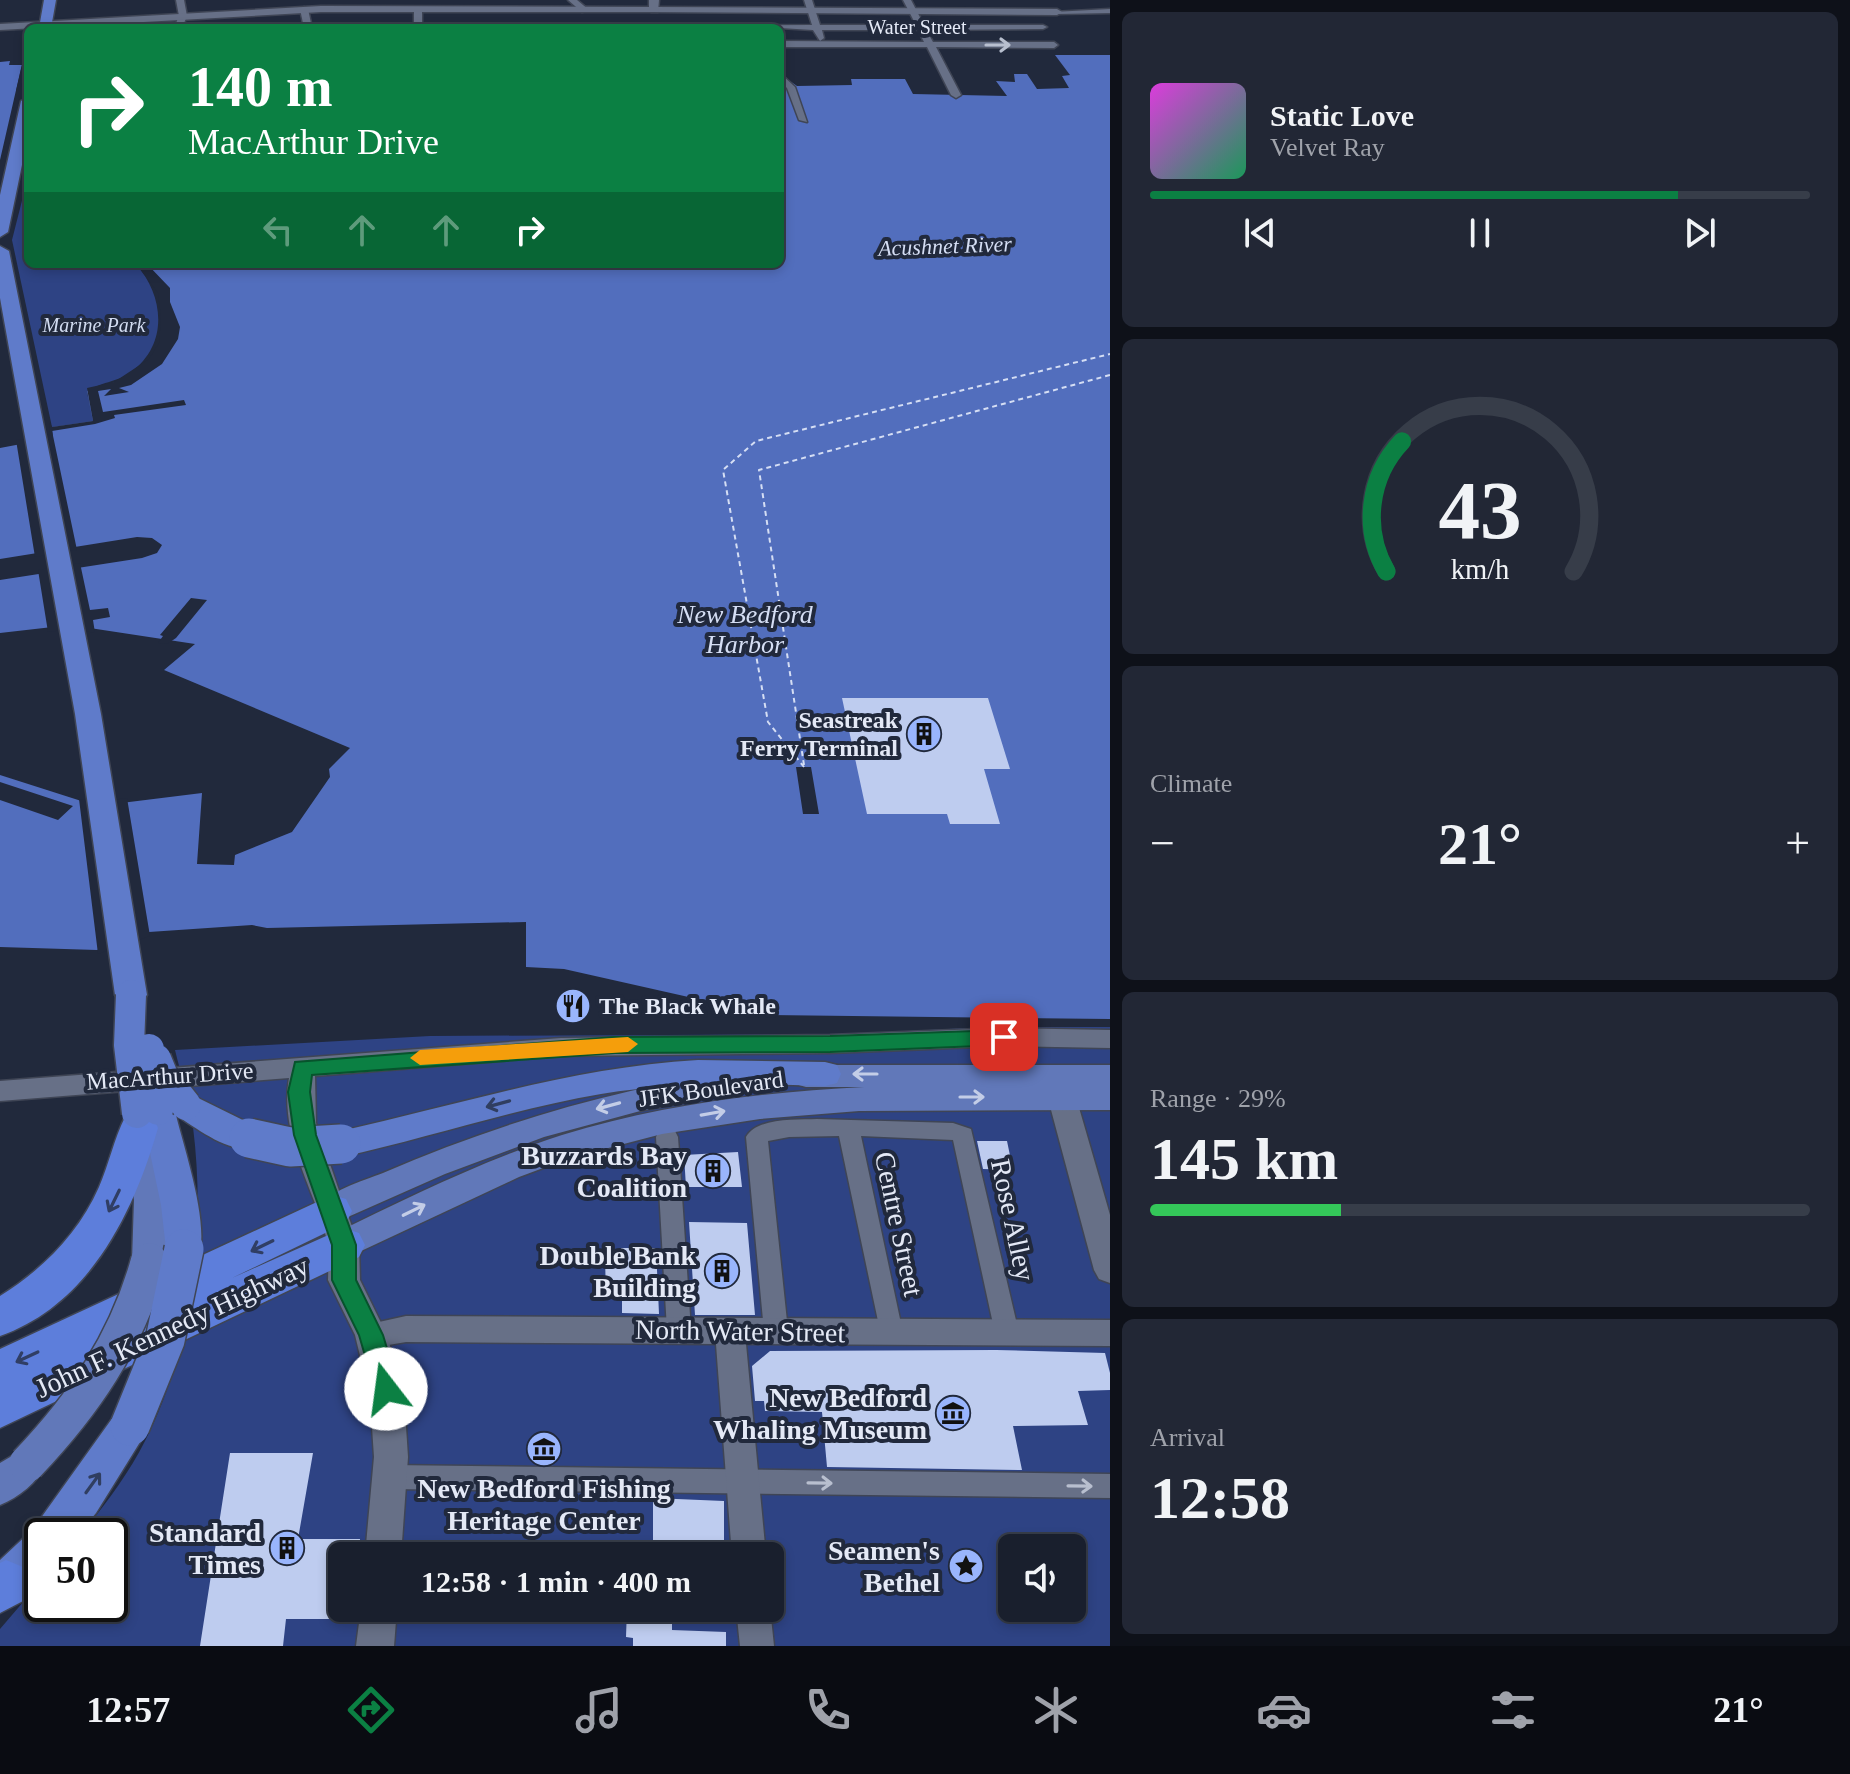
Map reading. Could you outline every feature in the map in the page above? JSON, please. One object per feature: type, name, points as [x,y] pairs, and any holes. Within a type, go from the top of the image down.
[{"type":"highway","points":[[45,24],[50,0]]},
{"type":"highway","points":[[0,232],[24,121]]},
{"type":"highway","points":[[0,251],[88,714],[131,995],[129,1045],[155,1114],[179,1205],[184,1249],[178,1296],[167,1336],[130,1426],[66,1518]]},
{"type":"highway","points":[[0,1318],[64,1272],[95,1235],[155,1114],[163,1076],[131,995]]},
{"type":"highway","points":[[155,1114],[219,1126],[249,1138],[290,1147],[341,1144],[543,1092],[604,1081],[748,1070],[825,1074]]},
{"type":"highway","name":"John F. Kennedy Highway","points":[[0,1370],[338,1228]]},
{"type":"highway","name":"John F. Kennedy Highway","points":[[0,1408],[338,1228]]},
{"type":"highway","points":[[2,1588],[24,1565]]},
{"type":"main road","points":[[112,24],[180,22],[304,9],[585,10],[654,5]]},
{"type":"main road","points":[[0,27],[24,26]]},
{"type":"main road","name":"JFK Boulevard","points":[[338,1228],[466,1151],[581,1113],[720,1084],[825,1074],[1058,1085],[1110,1098]]},
{"type":"main road","name":"JFK Boulevard","points":[[338,1228],[565,1147],[638,1127],[794,1103],[1058,1085],[1110,1076]]},
{"type":"main road","points":[[1058,1085],[1110,1270]]},
{"type":"main road","points":[[13,1476],[89,1393],[120,1345],[138,1301],[149,1261],[155,1114]]},
{"type":"main road","points":[[338,1228],[344,1280],[371,1335],[391,1420],[384,1542]]},
{"type":"main road","points":[[375,1646],[378,1622]]},
{"type":"street","points":[[180,0],[180,22]]},
{"type":"street","points":[[572,0],[585,10]]},
{"type":"street","points":[[907,0],[956,95]]},
{"type":"street","points":[[1047,0],[1057,12]]},
{"type":"street","points":[[654,5],[811,5],[913,11],[1110,11]]},
{"type":"street","points":[[654,5],[663,24]]},
{"type":"street","points":[[811,5],[821,44]]},
{"type":"street","points":[[304,9],[307,24]]},
{"type":"street","points":[[418,9],[418,24]]},
{"type":"street","points":[[1032,12],[1043,27]]},
{"type":"street","points":[[784,29],[817,26],[1043,27]]},
{"type":"street","name":"Water Street","points":[[784,44],[1054,45],[1043,27]]},
{"type":"street","points":[[784,80],[791,87],[804,120]]},
{"type":"street","name":"MacArthur Drive","points":[[0,1091],[621,1045],[830,1044],[1060,1037],[1110,1039]]},
{"type":"street","points":[[303,1068],[299,1092],[305,1135],[338,1228]]},
{"type":"street","points":[[776,1331],[757,1137],[773,1128],[848,1128]]},
{"type":"street","name":"Rose Alley","points":[[848,1128],[956,1131],[965,1138],[1007,1333]]},
{"type":"street","name":"Centre Street","points":[[848,1128],[891,1333]]},
{"type":"street","points":[[667,1137],[679,1330]]},
{"type":"street","name":"North Water Street","points":[[371,1335],[406,1329],[1110,1333]]},
{"type":"street","points":[[730,1331],[748,1542]]},
{"type":"street","points":[[390,1477],[1110,1486]]},
{"type":"street","points":[[754,1622],[757,1646]]},
{"type":"green space","name":"Marine Park","points":[[24,193],[24,268],[139,268],[152,290],[158,320],[152,348],[126,376],[97,386],[87,393],[94,421],[52,427],[12,240]]},
{"type":"green space","points":[[987,1027],[1110,1027],[1110,1646],[0,1646],[0,1629],[24,1601],[24,1622],[128,1622],[128,1518],[94,1518],[131,1466],[161,1405],[175,1367],[192,1288],[198,1207],[197,1166],[192,1117],[175,1050],[430,1036],[850,1034]]},
{"type":"water","name":"New Bedford Harbor","points":[[1055,55],[1110,55],[1110,1019],[769,1015],[564,969],[526,967],[526,922],[267,928],[252,925],[149,932],[97,950],[0,947],[0,775],[97,806],[202,793],[197,864],[234,865],[235,855],[292,832],[330,777],[329,769],[350,748],[164,670],[195,644],[70,625],[0,633],[0,580],[142,558],[157,553],[162,545],[152,538],[137,537],[0,559],[0,448],[53,438],[52,427],[93,421],[87,391],[138,375],[163,345],[162,292],[141,268],[784,268],[784,77],[797,86],[852,85],[851,79],[905,79],[913,94],[1007,96],[996,81],[1015,82],[1014,74],[1027,74],[1037,89],[1069,88],[1062,76],[1070,75]]},
{"type":"water","points":[[0,62],[22,65],[16,91],[24,91],[24,176],[0,179]]},
{"type":"pier","points":[[22,64],[24,178],[0,183],[0,160]]},
{"type":"pier","points":[[139,268],[151,268],[170,288],[170,302],[180,327],[178,339],[162,364],[131,385],[119,388],[129,392],[104,396],[111,389],[98,391],[103,412],[184,400],[186,405],[114,415],[115,418],[95,424],[52,431],[77,550],[35,557],[16,440],[49,436],[50,423],[52,427],[93,421],[87,388],[114,382],[149,359],[159,343],[161,318],[158,293]]},
{"type":"pier","points":[[80,563],[90,610],[108,608],[110,617],[93,620],[95,633],[70,629],[48,632],[38,570]]},
{"type":"pier","points":[[191,598],[207,600],[176,638],[167,644],[158,643],[163,636],[160,635]]},
{"type":"pier","points":[[796,767],[811,767],[819,814],[803,814]]},
{"type":"pier","points":[[0,782],[73,806],[58,820],[0,800]]},
{"type":"pier","points":[[127,798],[150,936],[98,954],[79,799],[98,802]]},
{"type":"building","name":"Seastreak Ferry Terminal","points":[[842,698],[988,698],[1010,769],[984,769],[1000,824],[950,824],[947,814],[867,814]]},
{"type":"building","points":[[977,1141],[1007,1141],[1013,1170],[983,1169]]},
{"type":"building","name":"Buzzards Bay Coalition","points":[[738,1152],[742,1187],[686,1187],[684,1155]]},
{"type":"building","name":"Double Bank Building","points":[[689,1222],[747,1223],[755,1315],[695,1315]]},
{"type":"building","points":[[621,1248],[656,1248],[659,1314],[622,1313],[622,1298],[606,1298],[605,1256],[621,1257]]},
{"type":"building","name":"New Bedford Whaling Museum","points":[[770,1351],[1105,1353],[1110,1373],[1110,1390],[1078,1391],[1088,1425],[1013,1426],[1022,1470],[827,1467],[822,1412],[765,1411],[764,1401],[755,1401],[752,1366]]},
{"type":"building","name":"Standard Times","points":[[230,1453],[313,1453],[298,1539],[360,1539],[360,1542],[328,1542],[328,1619],[286,1619],[283,1646],[200,1646]]},
{"type":"building","points":[[653,1498],[724,1501],[724,1542],[653,1542]]},
{"type":"building","points":[[627,1622],[672,1622],[672,1630],[726,1632],[726,1646],[633,1646],[633,1638],[626,1637]]},
{"type":"ferry route","points":[[804,767],[768,722],[723,470],[756,441],[1110,354]]},
{"type":"ferry route","points":[[804,765],[759,470],[1110,375]]},
{"type":"slow traffic","points":[[420,1058],[628,1044]]},
{"type":"place","name":"Seastreak Ferry Terminal","points":[[924,734]]},
{"type":"place","name":"The Black Whale","points":[[573,1006]]},
{"type":"place","name":"Buzzards Bay Coalition","points":[[713,1171]]},
{"type":"place","name":"Double Bank Building","points":[[722,1271]]},
{"type":"place","name":"New Bedford Whaling Museum","points":[[953,1413]]},
{"type":"place","name":"New Bedford Fishing Heritage Center","points":[[544,1449]]},
{"type":"place","name":"Standard Times","points":[[287,1548]]},
{"type":"place","name":"Seamen's Bethel","points":[[966,1566]]},
{"type":"route","points":[[386,1389],[371,1335],[344,1280],[344,1245],[305,1135],[299,1092],[303,1068],[615,1045],[830,1044],[1004,1037]]},
{"type":"water label","name":"Acushnet River","points":[[945,246]]}]
